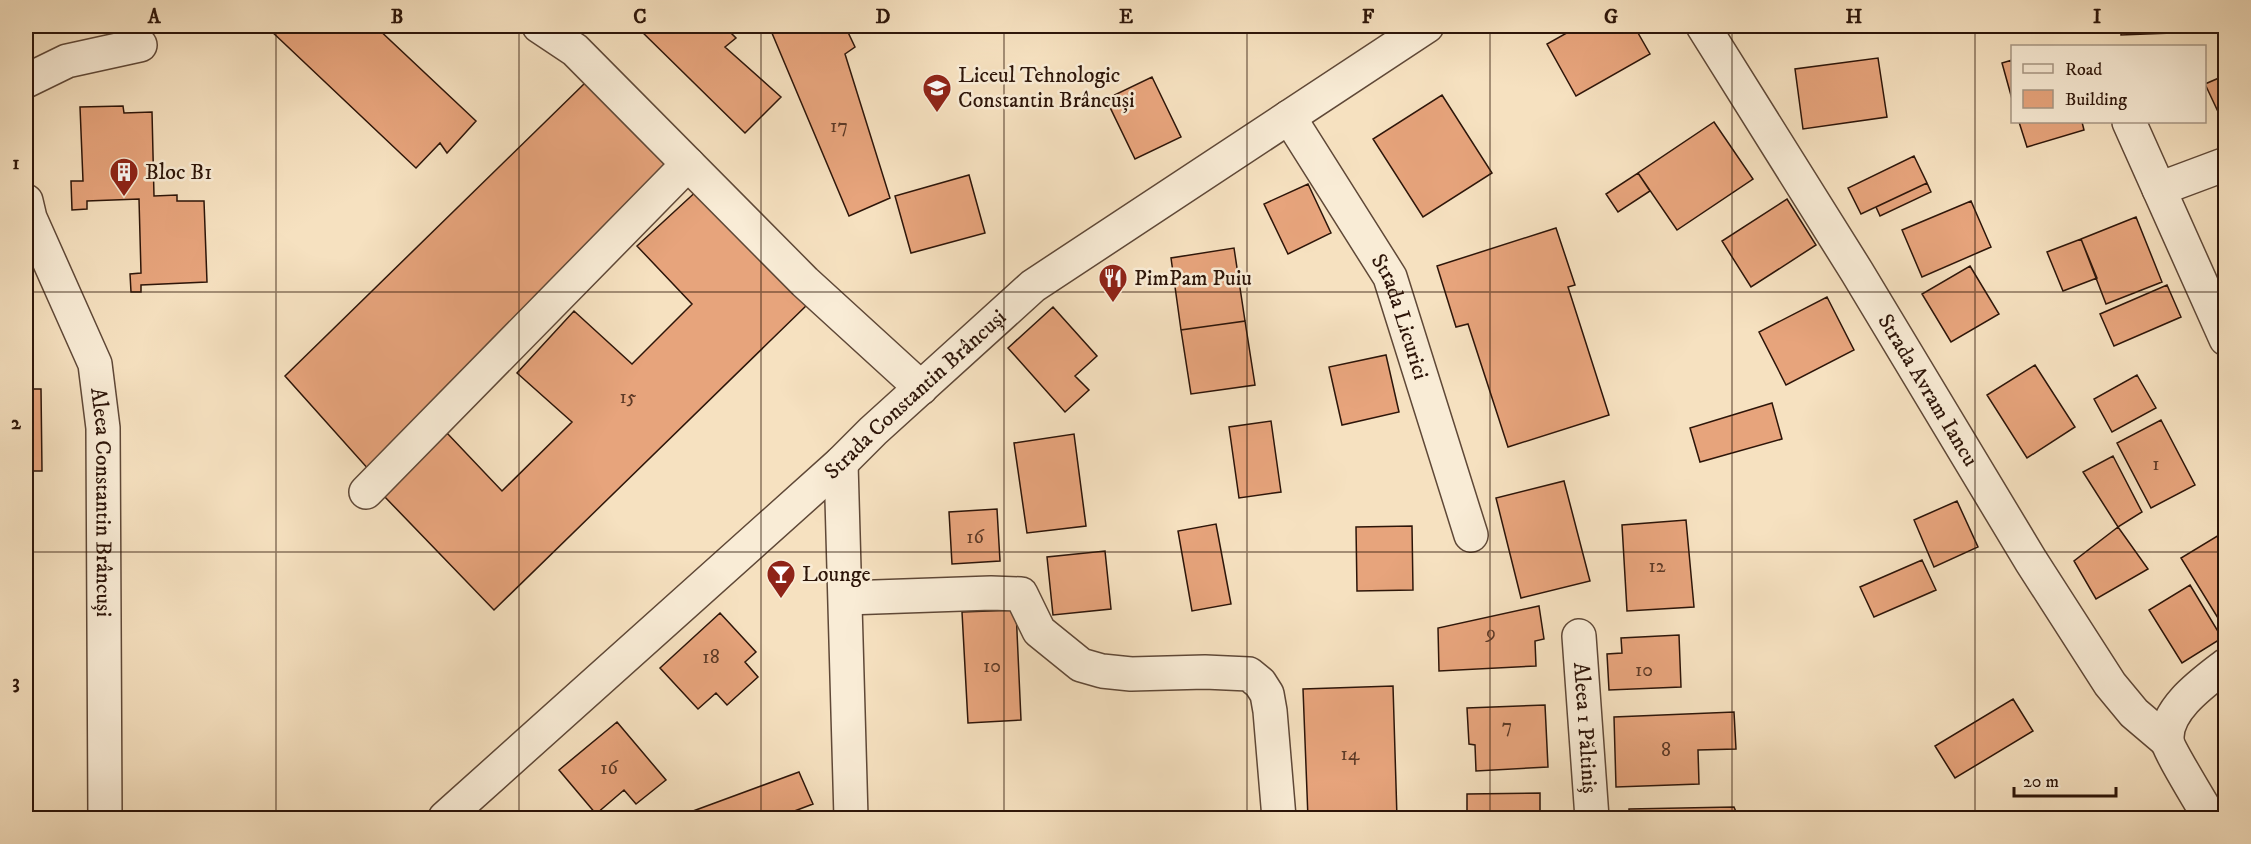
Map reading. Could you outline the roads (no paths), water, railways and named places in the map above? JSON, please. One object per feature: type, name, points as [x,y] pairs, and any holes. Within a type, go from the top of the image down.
[{"type":"street","points":[[538,26],[575,50],[805,282],[921,388]]},
{"type":"street","name":"Strada Constantin Brâncuși","points":[[445,819],[841,463],[1033,286],[1427,26]]},
{"type":"street","name":"Strada Avram Iancu","points":[[1703,26],[1857,272],[2031,561],[2109,684],[2134,713],[2167,741]]},
{"type":"street","points":[[26,81],[68,61],[140,45]]},
{"type":"street","name":"Strada Licurici","points":[[1289,117],[1390,277],[1471,535]]},
{"type":"street","points":[[2129,123],[2226,339]]},
{"type":"street","points":[[366,492],[688,164]]},
{"type":"street","points":[[2159,189],[2226,164]]},
{"type":"street","name":"Aleea Constantin Brâncuși","points":[[26,201],[30,218],[95,364],[103,428],[105,819]]},
{"type":"street","points":[[841,463],[851,819]]},
{"type":"street","points":[[846,598],[1021,594],[1039,631],[1082,665],[1131,674],[1204,672],[1249,674],[1260,683],[1267,694],[1279,819]]},
{"type":"street","name":"Aleea 1 Păltiniș","points":[[1579,636],[1592,819]]},
{"type":"street","points":[[2210,819],[2167,741],[2172,718],[2191,694],[2226,665]]},
{"type":"place","name":"Liceul Tehnologic Constantin Brâncuși","points":[[937,114]]},
{"type":"place","name":"Bloc B1","points":[[124,198]]},
{"type":"place","name":"PimPam Puiu","points":[[1113,304]]},
{"type":"place","name":"Lounge","points":[[781,600]]}]
